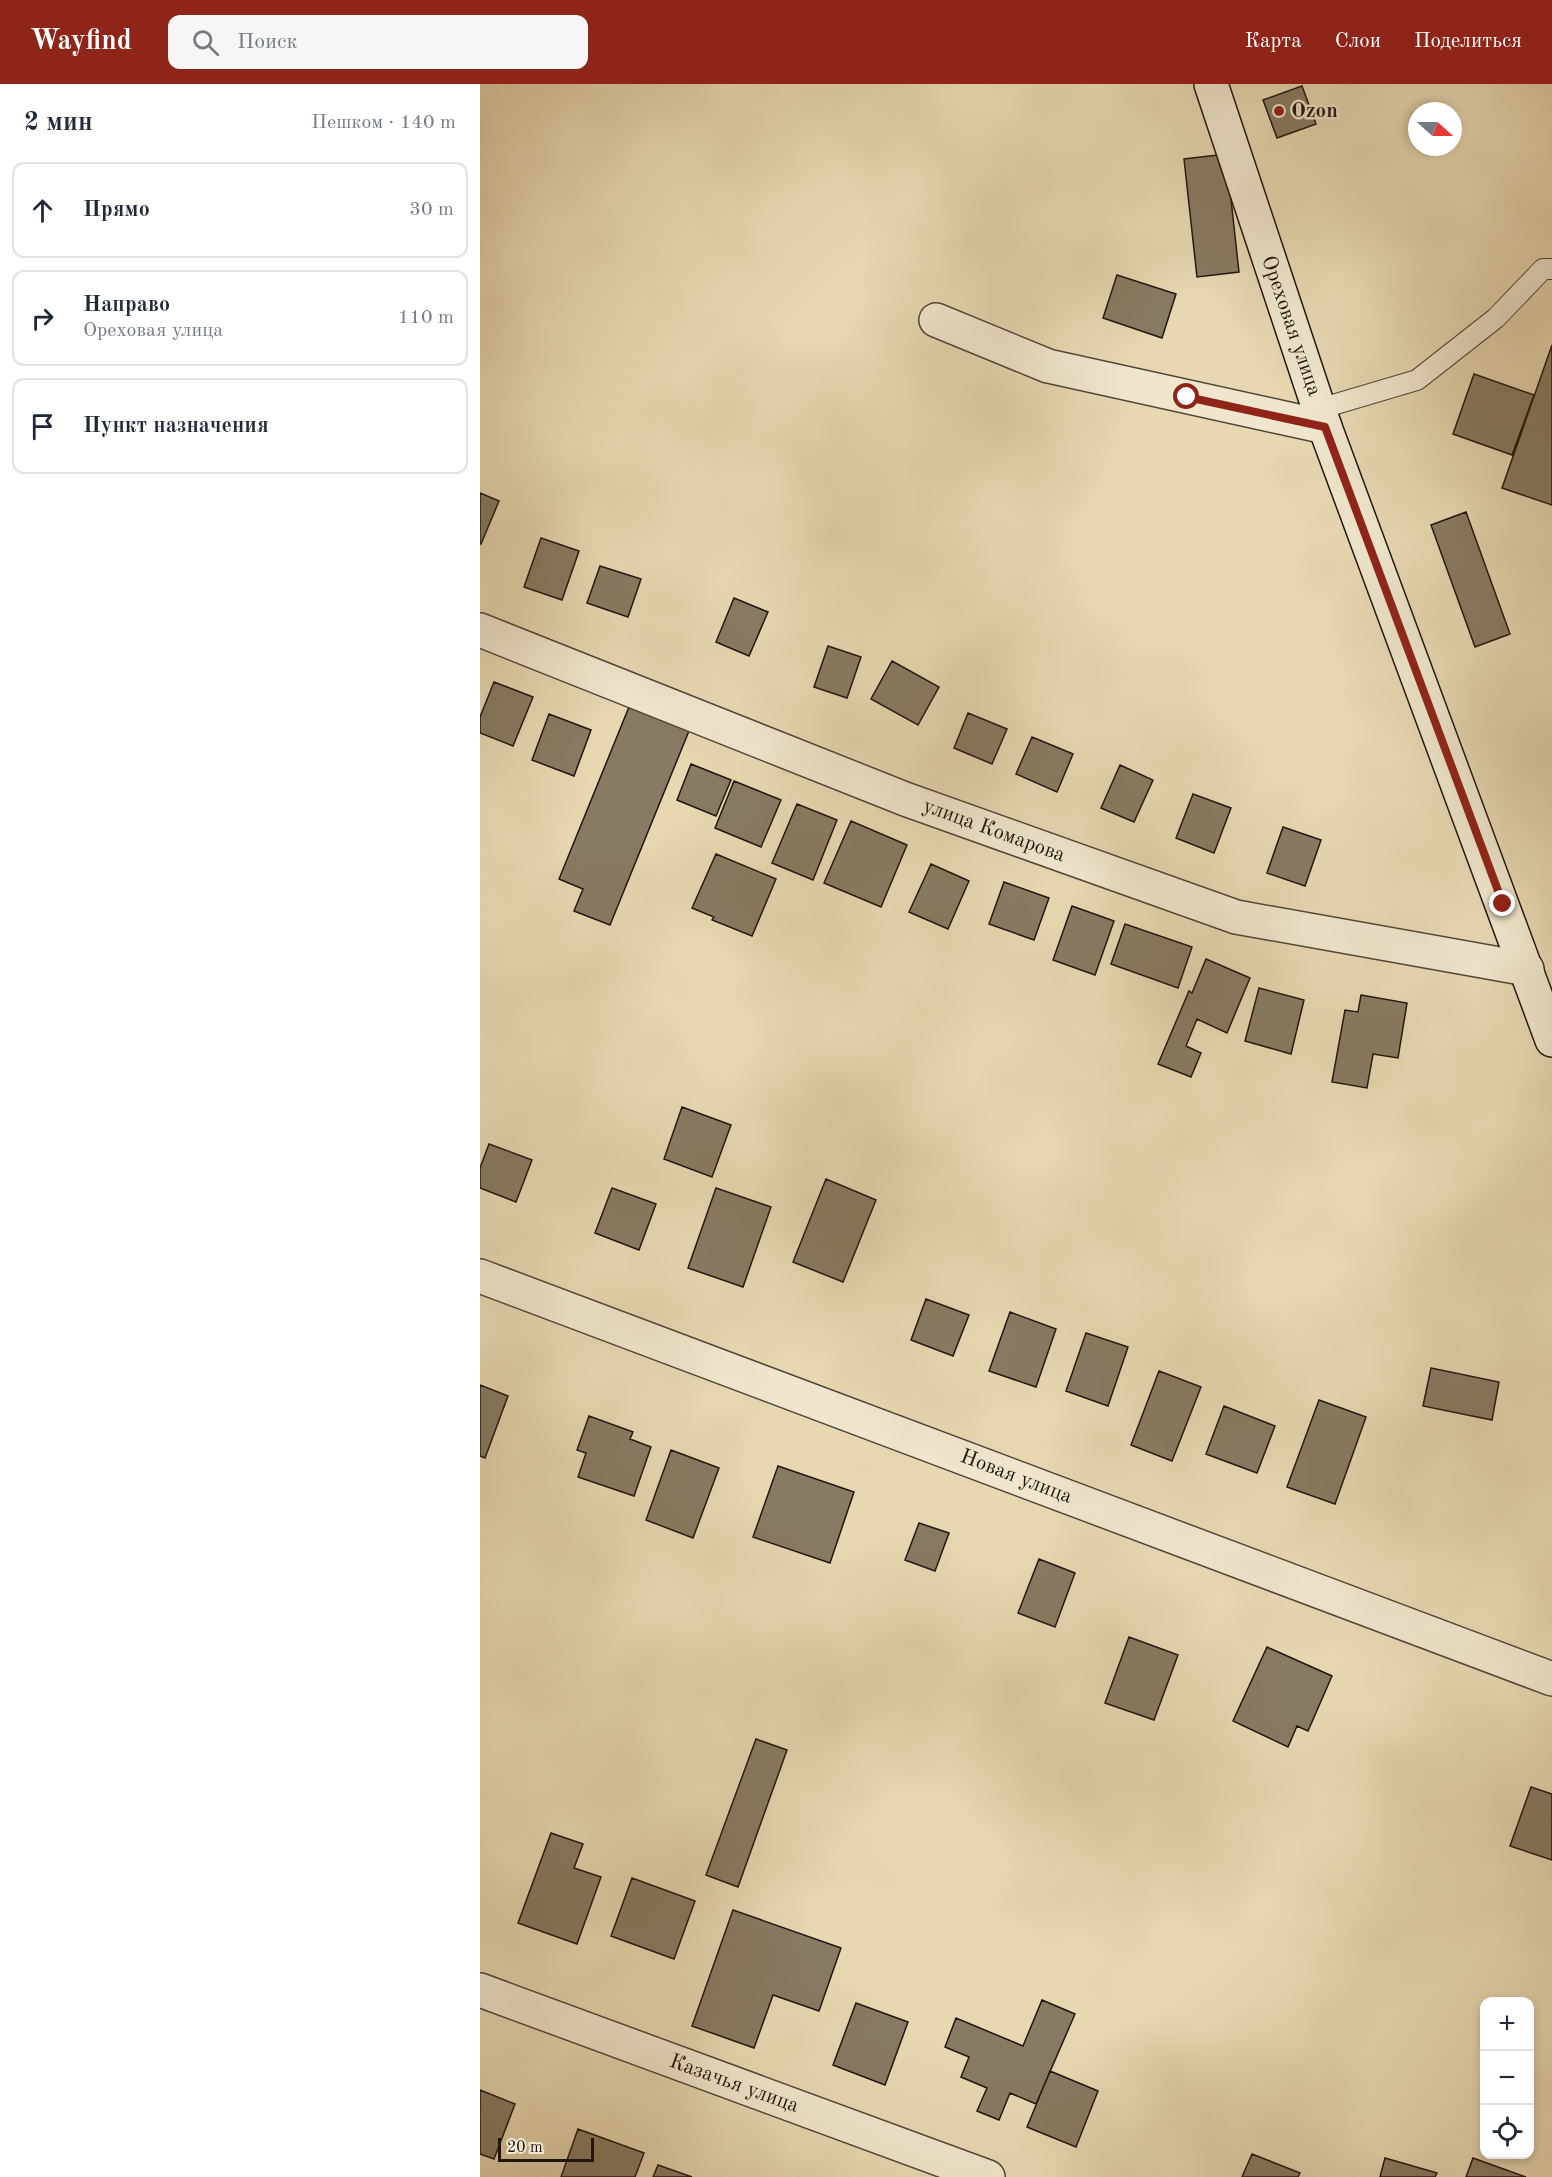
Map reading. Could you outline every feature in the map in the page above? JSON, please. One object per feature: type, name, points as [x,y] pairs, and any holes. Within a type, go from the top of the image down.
[{"type":"street","name":"Ореховая улица","points":[[1211,84],[1322,418],[1552,1040]]},
{"type":"street","points":[[936,320],[1048,366],[1322,418]]},
{"type":"street","name":"улица Комарова","points":[[480,630],[905,799],[1236,917],[1527,969]]},
{"type":"street","name":"Новая улица","points":[[480,1276],[1552,1678]]},
{"type":"street","name":"Казачья улица","points":[[480,1990],[988,2177]]},
{"type":"lane","points":[[1322,418],[1417,380],[1496,318],[1543,269],[1552,269]]},
{"type":"building","points":[[1302,86],[1316,124],[1277,138],[1263,100]]},
{"type":"building","points":[[1226,154],[1239,272],[1197,277],[1184,159]]},
{"type":"building","points":[[1117,275],[1176,294],[1162,338],[1103,318]]},
{"type":"building","points":[[1552,345],[1552,505],[1502,488]]},
{"type":"building","points":[[1474,374],[1534,395],[1512,455],[1453,434]]},
{"type":"building","points":[[480,493],[499,501],[481,544],[480,544]]},
{"type":"building","points":[[1466,512],[1510,634],[1475,647],[1431,525]]},
{"type":"building","points":[[541,538],[579,551],[562,600],[524,587]]},
{"type":"building","points":[[600,566],[641,579],[628,617],[587,603]]},
{"type":"building","points":[[734,598],[768,612],[749,656],[716,642]]},
{"type":"building","points":[[828,646],[861,657],[847,698],[814,687]]},
{"type":"building","points":[[892,661],[939,687],[918,725],[871,699]]},
{"type":"building","points":[[494,682],[533,697],[513,746],[480,733],[480,717]]},
{"type":"building","points":[[629,707],[689,731],[610,925],[574,911],[583,889],[559,879]]},
{"type":"building","points":[[968,713],[1007,729],[992,764],[954,748]]},
{"type":"building","points":[[549,714],[591,730],[574,776],[532,760]]},
{"type":"building","points":[[1032,737],[1073,754],[1057,792],[1016,774]]},
{"type":"building","points":[[691,764],[731,780],[716,816],[677,800]]},
{"type":"building","points":[[1120,765],[1153,780],[1134,822],[1101,808]]},
{"type":"building","points":[[734,781],[781,800],[761,847],[715,828]]},
{"type":"building","points":[[1193,794],[1231,808],[1214,853],[1176,838]]},
{"type":"building","points":[[797,804],[837,820],[813,880],[772,863]]},
{"type":"building","points":[[851,821],[907,845],[881,907],[824,883]]},
{"type":"building","points":[[1283,827],[1321,840],[1305,886],[1267,873]]},
{"type":"building","points":[[716,854],[776,879],[752,936],[712,920],[714,917],[692,908]]},
{"type":"building","points":[[931,864],[969,881],[948,929],[909,912]]},
{"type":"building","points":[[1004,882],[1049,898],[1034,940],[989,924]]},
{"type":"building","points":[[1072,906],[1114,921],[1095,975],[1053,960]]},
{"type":"building","points":[[1125,924],[1192,947],[1178,988],[1111,964]]},
{"type":"building","points":[[1206,959],[1250,978],[1227,1033],[1197,1019],[1186,1046],[1201,1053],[1191,1077],[1158,1064],[1189,991],[1192,993]]},
{"type":"building","points":[[1259,988],[1304,1000],[1291,1054],[1245,1041]]},
{"type":"building","points":[[1361,995],[1407,1003],[1398,1058],[1373,1054],[1367,1088],[1332,1082],[1345,1010],[1358,1012]]},
{"type":"building","points":[[682,1107],[731,1125],[712,1177],[664,1159]]},
{"type":"building","points":[[489,1144],[532,1160],[516,1202],[480,1188],[480,1168]]},
{"type":"building","points":[[826,1179],[876,1200],[843,1282],[793,1262]]},
{"type":"building","points":[[612,1188],[656,1204],[639,1250],[595,1233]]},
{"type":"building","points":[[716,1188],[771,1207],[743,1287],[688,1268]]},
{"type":"building","points":[[926,1299],[969,1315],[953,1356],[911,1340]]},
{"type":"building","points":[[1010,1312],[1056,1329],[1036,1387],[989,1371]]},
{"type":"building","points":[[1086,1333],[1128,1347],[1108,1406],[1066,1391]]},
{"type":"building","points":[[1431,1368],[1499,1382],[1492,1420],[1423,1406]]},
{"type":"building","points":[[1159,1371],[1201,1387],[1172,1461],[1131,1445]]},
{"type":"building","points":[[480,1385],[508,1396],[485,1458],[480,1456]]},
{"type":"building","points":[[1319,1400],[1366,1417],[1335,1504],[1287,1487]]},
{"type":"building","points":[[1224,1406],[1275,1426],[1257,1473],[1206,1454]]},
{"type":"building","points":[[589,1416],[633,1432],[630,1439],[651,1447],[634,1496],[578,1477],[586,1453],[577,1450]]},
{"type":"building","points":[[671,1450],[719,1468],[693,1538],[646,1520]]},
{"type":"building","points":[[778,1466],[854,1492],[830,1563],[753,1537]]},
{"type":"building","points":[[919,1523],[949,1533],[935,1571],[905,1560]]},
{"type":"building","points":[[1039,1559],[1075,1573],[1055,1627],[1018,1613]]},
{"type":"building","points":[[1129,1637],[1178,1655],[1154,1720],[1105,1703]]},
{"type":"building","points":[[1267,1647],[1332,1676],[1308,1731],[1297,1726],[1288,1747],[1233,1721]]},
{"type":"building","points":[[756,1739],[787,1750],[738,1887],[706,1875]]},
{"type":"building","points":[[1531,1787],[1552,1794],[1552,1860],[1510,1846]]},
{"type":"building","points":[[551,1833],[583,1844],[574,1868],[601,1877],[577,1944],[518,1923]]},
{"type":"building","points":[[632,1878],[695,1901],[674,1959],[611,1936]]},
{"type":"building","points":[[733,1910],[841,1948],[819,2011],[773,1995],[754,2048],[692,2026]]},
{"type":"building","points":[[1042,2000],[1075,2014],[1036,2104],[1010,2093],[999,2120],[977,2111],[987,2088],[961,2077],[969,2057],[945,2047],[956,2018],[1023,2046]]},
{"type":"building","points":[[856,2003],[908,2022],[885,2085],[833,2065]]},
{"type":"building","points":[[1050,2071],[1098,2091],[1076,2147],[1027,2127]]},
{"type":"building","points":[[480,2090],[515,2104],[494,2159],[480,2154]]},
{"type":"building","points":[[578,2129],[644,2153],[635,2177],[561,2177]]},
{"type":"building","points":[[1252,2154],[1300,2173],[1298,2177],[1242,2177]]},
{"type":"building","points":[[1385,2158],[1437,2173],[1435,2177],[1380,2177]]},
{"type":"building","points":[[1473,2158],[1526,2177],[1466,2177]]},
{"type":"building","points":[[658,2165],[692,2177],[653,2177]]},
{"type":"place","name":"Ozon","points":[[1279,111]]},
{"type":"route","points":[[1187,397],[1325,427],[1503,904]]}]
